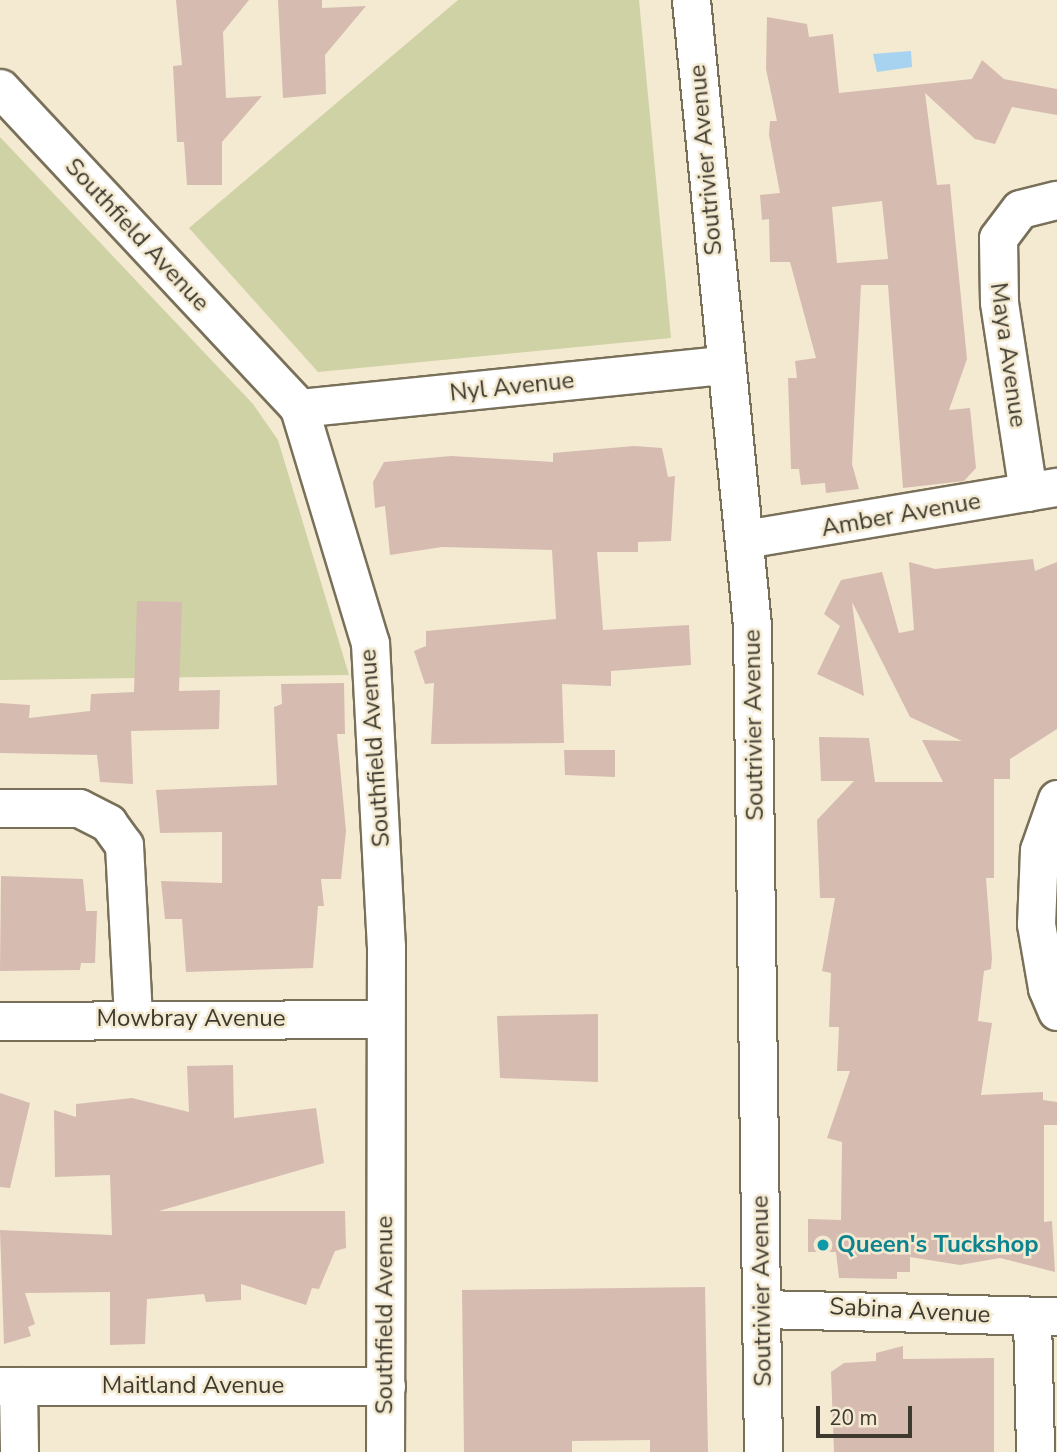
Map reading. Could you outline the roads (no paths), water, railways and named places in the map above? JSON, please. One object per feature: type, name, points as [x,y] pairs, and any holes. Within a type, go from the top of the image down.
[{"type":"street","name":"Soutrivier Avenue","points":[[691,0],[745,539],[756,754],[763,1452]]},
{"type":"street","name":"Southfield Avenue","points":[[0,88],[299,408],[370,643],[386,946],[383,1019],[385,1452]]},
{"type":"street","name":"Maya Avenue","points":[[1042,490],[996,267],[998,238],[1008,219],[1029,206],[1057,200]]},
{"type":"street","name":"Nyl Avenue","points":[[299,408],[726,365]]},
{"type":"street","name":"Amber Avenue","points":[[745,539],[1042,490]]},
{"type":"street","points":[[1057,799],[1039,850],[1036,924],[1057,1010]]},
{"type":"street","points":[[0,808],[79,808],[108,822],[124,845],[134,1019]]},
{"type":"street","name":"Mowbray Avenue","points":[[0,1021],[383,1019]]},
{"type":"street","name":"Sabina Avenue","points":[[762,1309],[1044,1317]]},
{"type":"street","points":[[1035,1452],[1044,1317]]},
{"type":"street","points":[[9,1386],[19,1452]]},
{"type":"street","name":"Maitland Avenue","points":[[9,1386],[386,1386]]},
{"type":"water","points":[[911,51],[912,67],[877,72],[873,54]]},
{"type":"place","name":"Queen's Tuckshop","points":[[823,1245]]}]
